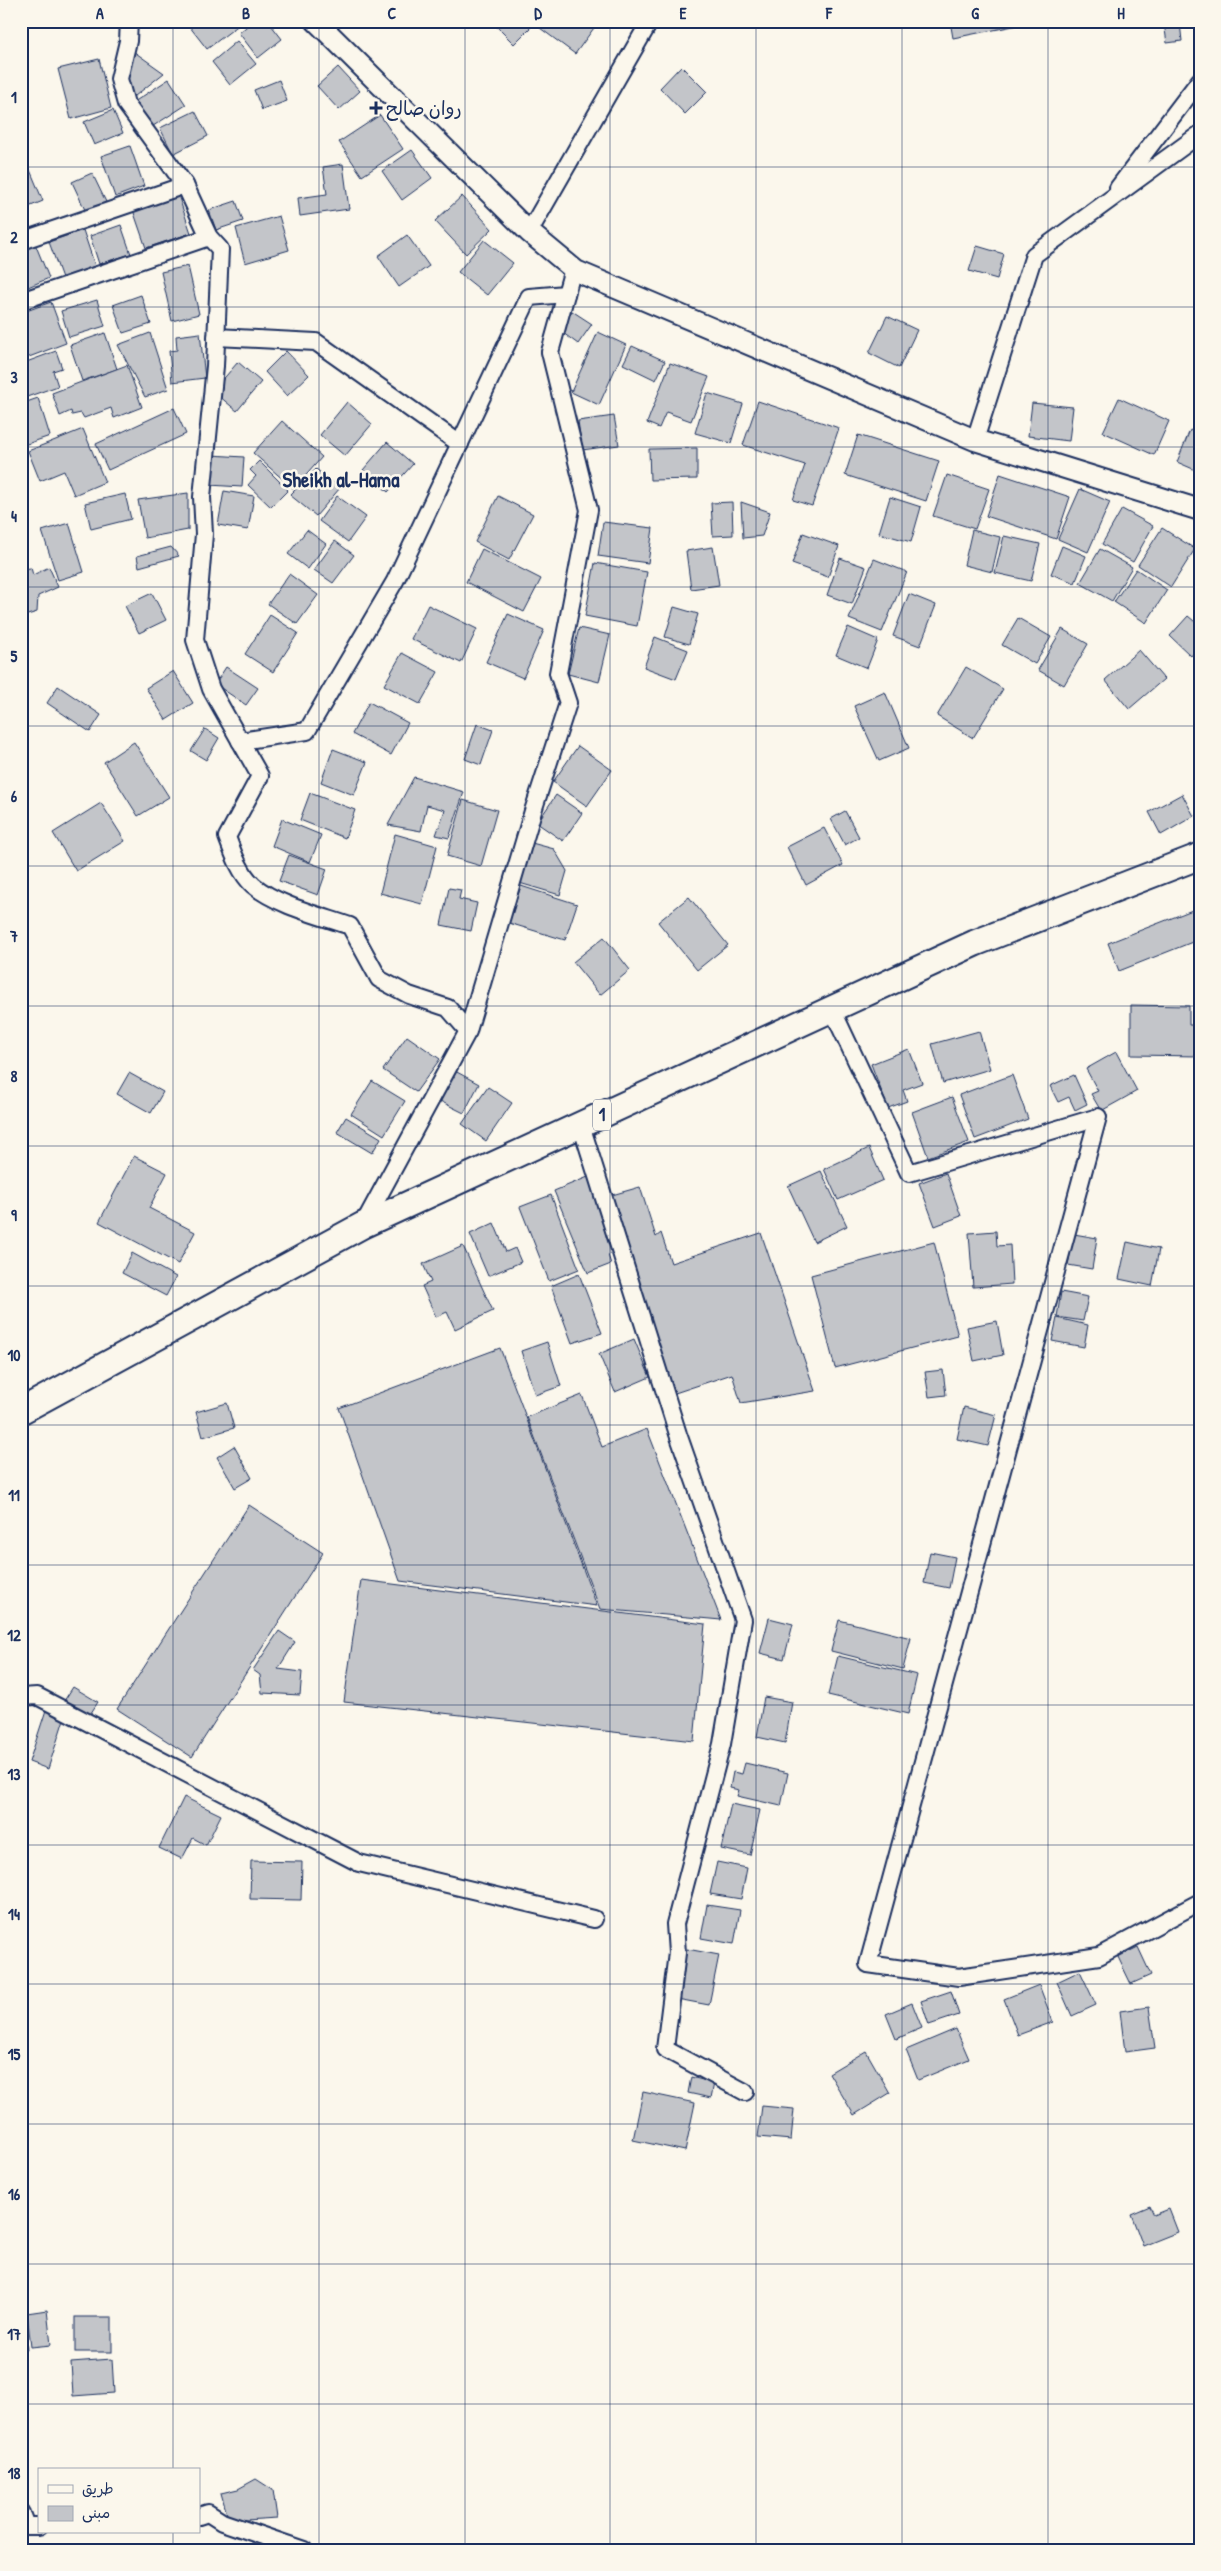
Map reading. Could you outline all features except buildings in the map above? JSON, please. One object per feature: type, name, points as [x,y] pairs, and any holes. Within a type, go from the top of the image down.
[{"type":"main road","name":"1","points":[[21,1411],[363,1225],[975,944],[1200,856]]},
{"type":"street","points":[[129,21],[128,41],[119,79],[126,104],[186,185],[209,237],[220,249],[216,337],[202,497],[204,534],[195,640],[211,689],[260,776],[227,837],[234,859],[253,884],[279,900],[350,926],[379,978],[409,995],[448,1008],[468,1031]]},
{"type":"street","points":[[316,21],[529,232],[573,269],[975,440],[1200,510]]},
{"type":"street","points":[[529,232],[650,21]]},
{"type":"street","points":[[1107,202],[1200,80]]},
{"type":"street","points":[[975,440],[1034,255],[1200,134]]},
{"type":"street","points":[[21,241],[186,185]]},
{"type":"street","points":[[21,301],[209,237]]},
{"type":"street","points":[[363,1225],[468,1031],[533,811],[568,703],[558,673],[589,510],[550,352],[573,269]]},
{"type":"street","points":[[240,741],[307,731],[395,581],[529,296],[566,294]]},
{"type":"street","points":[[216,337],[316,342],[460,444]]},
{"type":"street","points":[[832,1009],[909,1173],[1098,1117],[868,1964],[958,1977],[1100,1956],[1200,1902]]},
{"type":"street","points":[[581,1124],[678,1434],[743,1620],[722,1744],[675,1924],[677,1953],[665,2049],[745,2092]]},
{"type":"street","points":[[21,1697],[37,1696],[359,1863],[594,1919]]},
{"type":"street","points":[[21,2513],[26,2526],[38,2526]]},
{"type":"street","points":[[200,2516],[208,2513],[222,2522],[304,2550]]},
{"type":"place","name":"روان صالح","points":[[376,108]]},
{"type":"district","name":"Sheikh al-Hama","points":[[341,480]]}]
